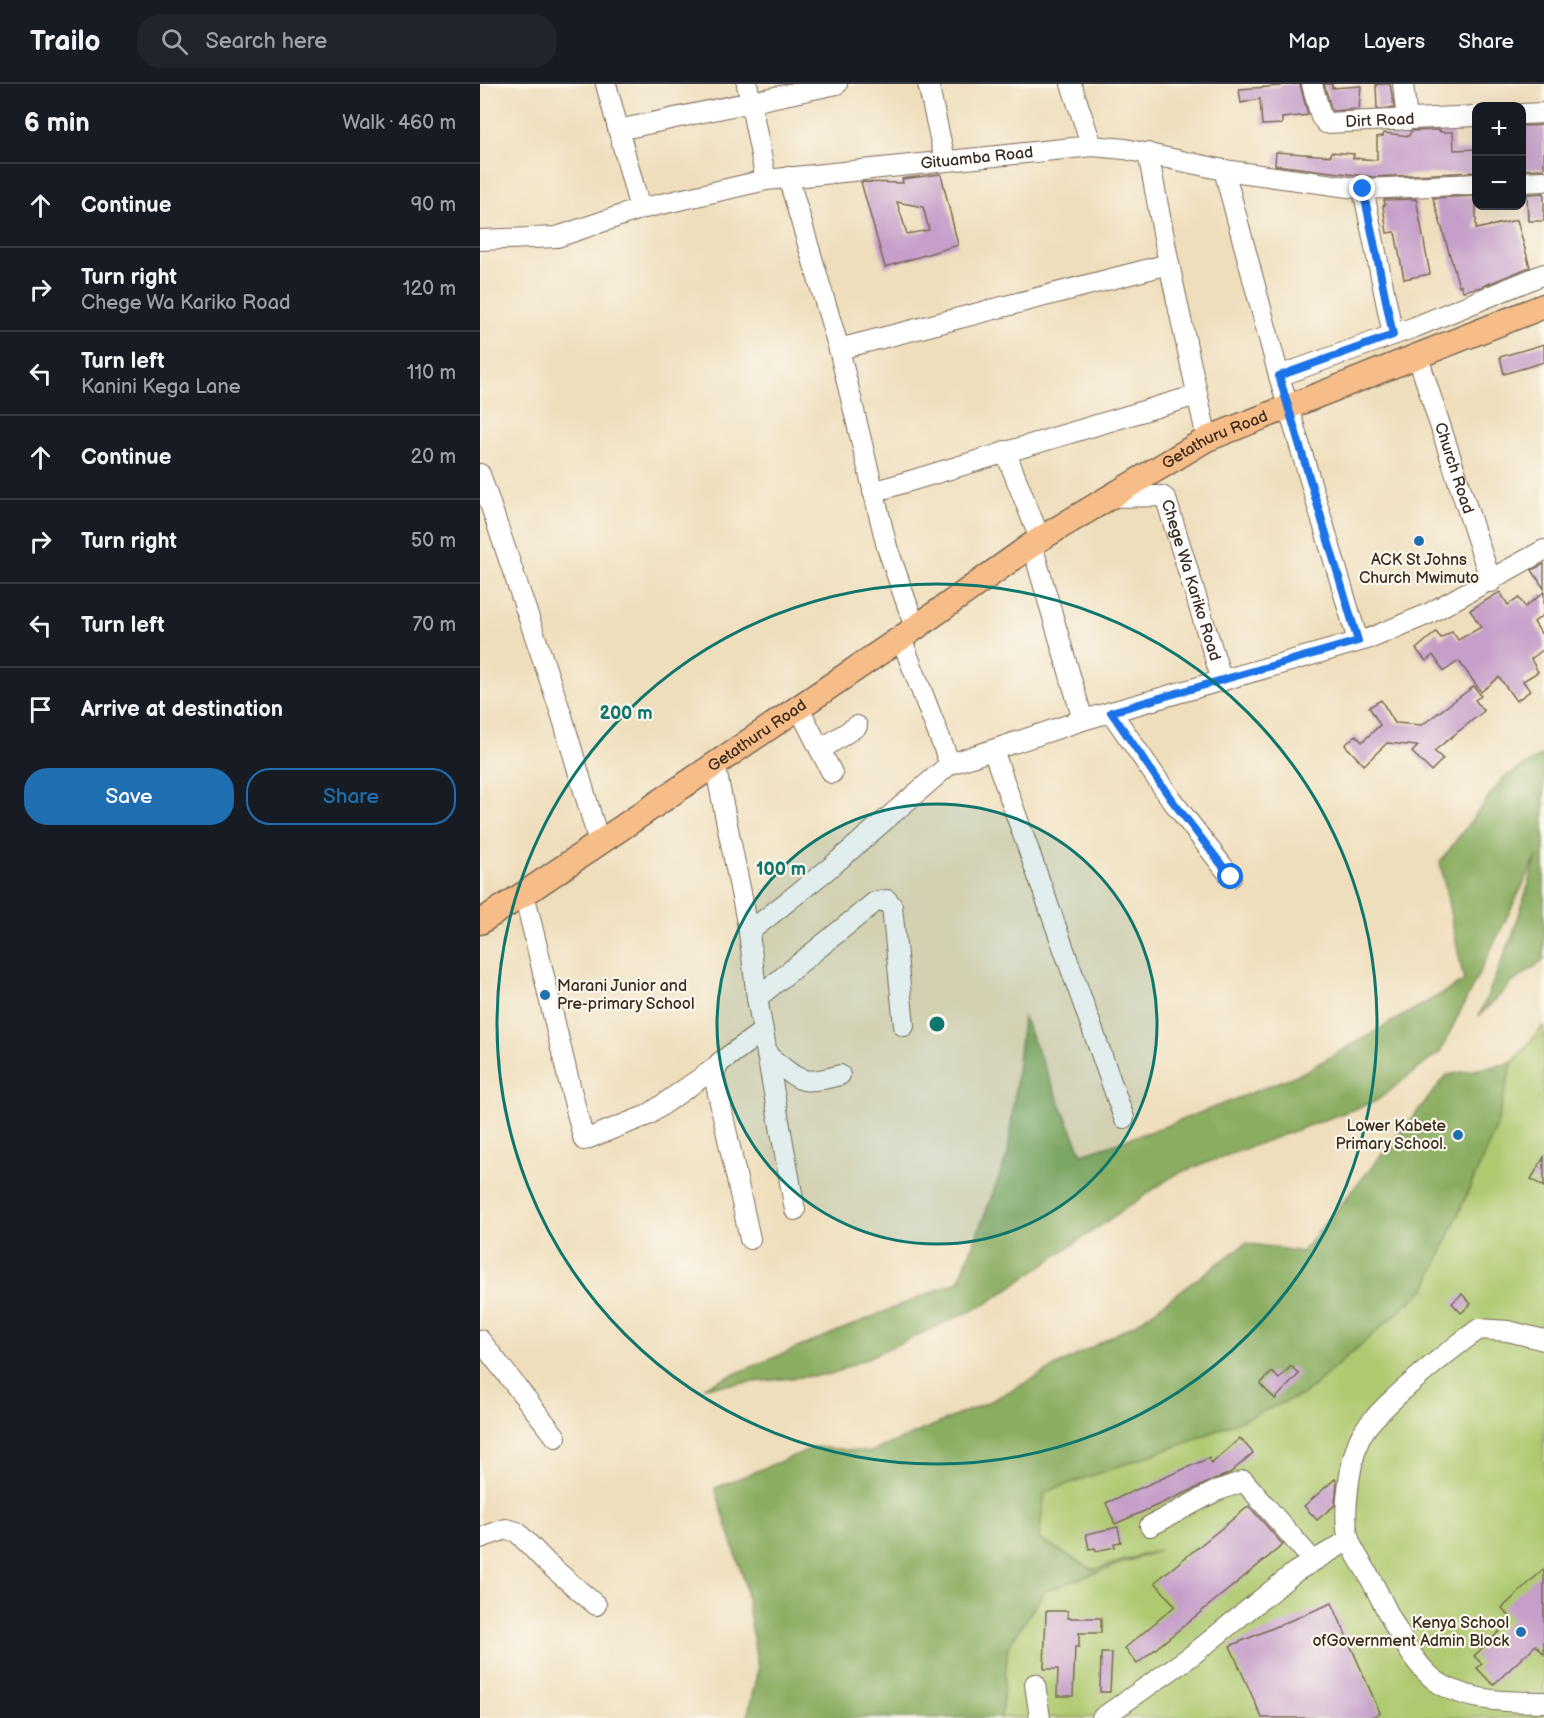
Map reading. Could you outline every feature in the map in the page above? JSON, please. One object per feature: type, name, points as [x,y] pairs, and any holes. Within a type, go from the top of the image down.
[{"type":"main road","name":"Getathuru Road","points":[[480,922],[799,708],[1036,542],[1207,439],[1290,408],[1417,354],[1544,306]]},
{"type":"street","points":[[606,84],[640,209]]},
{"type":"street","points":[[618,130],[749,94],[837,84]]},
{"type":"street","points":[[928,84],[945,160]]},
{"type":"street","points":[[1071,84],[1092,146]]},
{"type":"street","name":"Dirt Road","points":[[1312,84],[1321,117],[1326,123],[1472,116]]},
{"type":"street","points":[[1403,84],[1407,120]]},
{"type":"street","points":[[749,94],[766,180]]},
{"type":"street","points":[[1526,114],[1544,113]]},
{"type":"street","name":"Gituamba Road","points":[[480,240],[557,237],[640,209],[766,180],[1092,146],[1148,153],[1224,170],[1363,189],[1472,184]]},
{"type":"street","points":[[1148,153],[1168,264],[1207,439]]},
{"type":"street","points":[[1224,170],[1279,376],[1358,641]]},
{"type":"street","points":[[788,177],[839,349],[908,632],[950,764]]},
{"type":"street","points":[[1526,182],[1544,181]]},
{"type":"street","points":[[1363,189],[1393,335]]},
{"type":"street","points":[[839,349],[1168,264]]},
{"type":"street","points":[[1279,376],[1393,335],[1544,274]]},
{"type":"street","name":"Church Road","points":[[1417,354],[1491,582]]},
{"type":"street","points":[[873,492],[1197,395]]},
{"type":"street","points":[[1005,451],[1036,542],[1083,720]]},
{"type":"street","points":[[480,474],[562,716],[599,842]]},
{"type":"street","name":"Chege Wa Kariko Road","points":[[1111,497],[1162,496],[1166,499],[1222,681]]},
{"type":"street","name":"Chege Wa Kariko Road","points":[[749,932],[832,866],[950,764],[1083,720],[1358,641],[1428,614],[1491,582],[1544,550]]},
{"type":"street","points":[[799,708],[831,773]]},
{"type":"street","points":[[1111,712],[1171,799],[1231,877]]},
{"type":"street","points":[[820,750],[857,726]]},
{"type":"street","points":[[993,750],[1124,1118]]},
{"type":"street","points":[[715,765],[749,932],[757,998],[795,1210]]},
{"type":"street","points":[[524,894],[550,994],[552,1021],[584,1140],[648,1115],[763,1031]]},
{"type":"street","points":[[757,998],[875,902],[887,900],[892,906],[904,1026]]},
{"type":"street","points":[[767,1055],[798,1079],[812,1083],[840,1075]]},
{"type":"street","points":[[715,1068],[714,1075],[750,1239]]},
{"type":"street","points":[[1544,1340],[1508,1331],[1479,1329],[1372,1421],[1362,1436],[1355,1455],[1347,1516],[1349,1540],[1408,1647],[1424,1670],[1440,1684],[1460,1693],[1488,1700],[1544,1702]]},
{"type":"street","points":[[480,1340],[556,1437]]},
{"type":"street","points":[[1150,1526],[1216,1491],[1244,1481],[1313,1561]]},
{"type":"street","points":[[480,1538],[506,1529],[517,1532],[546,1562],[596,1605]]},
{"type":"street","points":[[1102,1718],[1191,1656],[1249,1608],[1313,1561],[1349,1540]]},
{"type":"street","points":[[1035,1684],[1040,1718]]},
{"type":"green space","points":[[1544,754],[1544,960],[1512,983],[1479,1016],[1513,934],[1537,857],[1440,1052],[1376,1101],[1176,1174],[986,1304],[832,1374],[703,1387],[959,1281],[1008,1154],[1023,1017],[1082,1154],[1158,1129],[1302,1073],[1464,981],[1440,862],[1503,778]]},
{"type":"green space","points":[[1544,1025],[1544,1718],[1001,1718],[1008,1646],[1045,1591],[1143,1555],[1094,1570],[1039,1539],[1044,1491],[1191,1441],[1304,1394],[1426,1288],[1496,1128],[1512,1063]]},
{"type":"green space","points":[[1512,1063],[1496,1128],[1426,1288],[1304,1394],[1191,1441],[1045,1492],[1039,1539],[1093,1570],[1159,1550],[1045,1591],[1008,1646],[1001,1718],[747,1718],[758,1669],[744,1580],[715,1488],[815,1447],[871,1452],[991,1401],[1137,1323],[1246,1243],[1302,1252],[1447,1075]]},
{"type":"building","points":[[1280,84],[1300,84],[1308,115],[1282,118],[1282,124],[1262,125],[1260,99],[1241,103],[1239,89],[1281,86]]},
{"type":"building","points":[[1324,84],[1332,84],[1332,88],[1361,86],[1359,109],[1332,111]]},
{"type":"building","points":[[1376,84],[1390,84],[1394,108],[1377,109]]},
{"type":"building","points":[[1544,125],[1544,169],[1526,170],[1526,126]]},
{"type":"building","points":[[1411,131],[1453,132],[1454,150],[1472,149],[1472,172],[1373,177],[1275,165],[1276,152],[1331,156],[1331,152],[1354,154],[1353,158],[1377,160],[1377,137],[1383,136],[1384,133],[1409,136]]},
{"type":"building","points":[[941,174],[958,245],[885,267],[861,182],[903,183],[902,179]],"holes":[[[897,202],[923,207],[929,230],[907,234]]]},
{"type":"building","points":[[1544,193],[1544,221],[1528,221],[1527,194]]},
{"type":"building","points":[[1472,196],[1472,210],[1476,210],[1476,229],[1517,220],[1530,267],[1481,287],[1463,291],[1461,285],[1459,286],[1433,198]]},
{"type":"building","points":[[1416,199],[1430,274],[1404,279],[1395,232],[1387,233],[1383,206],[1385,205],[1384,200]]},
{"type":"building","points":[[1544,344],[1544,362],[1504,374],[1500,357]]},
{"type":"building","points":[[1544,564],[1544,589],[1532,570]]},
{"type":"building","points":[[1500,592],[1508,605],[1519,598],[1525,607],[1544,592],[1544,614],[1534,622],[1544,638],[1544,649],[1531,659],[1538,672],[1523,681],[1530,691],[1516,701],[1499,677],[1481,692],[1459,661],[1444,671],[1433,655],[1426,661],[1416,649],[1436,632],[1441,638],[1452,631],[1458,640],[1481,627],[1470,610]]},
{"type":"building","points":[[1474,686],[1481,696],[1475,700],[1484,711],[1434,751],[1443,759],[1431,771],[1412,752],[1418,746],[1387,743],[1364,765],[1345,745],[1356,735],[1362,742],[1380,725],[1369,707],[1381,700],[1395,723],[1422,725]]},
{"type":"building","points":[[1544,1157],[1544,1187],[1531,1179]]},
{"type":"building","points":[[1462,1294],[1471,1304],[1461,1313],[1452,1303]]},
{"type":"building","points":[[1291,1366],[1299,1374],[1275,1399],[1260,1384],[1272,1372],[1279,1379]]},
{"type":"building","points":[[1240,1438],[1253,1453],[1230,1473],[1115,1524],[1106,1503],[1209,1458],[1211,1464]]},
{"type":"building","points":[[1335,1479],[1337,1482],[1335,1505],[1317,1520],[1304,1506]]},
{"type":"building","points":[[1249,1506],[1283,1545],[1137,1664],[1125,1648],[1175,1606],[1155,1582]]},
{"type":"building","points":[[1118,1527],[1121,1542],[1114,1543],[1115,1547],[1096,1551],[1095,1548],[1089,1549],[1086,1534]]},
{"type":"building","name":"Kenya School ofGovernment Admin Block","points":[[1544,1569],[1544,1654],[1536,1645],[1493,1685],[1477,1668],[1482,1664],[1474,1656],[1512,1619],[1502,1608]]},
{"type":"building","points":[[1332,1603],[1380,1713],[1370,1718],[1262,1718],[1230,1646]]},
{"type":"building","points":[[1046,1611],[1068,1611],[1068,1618],[1101,1618],[1101,1633],[1079,1633],[1079,1647],[1075,1647],[1073,1696],[1057,1696],[1058,1669],[1044,1669]]},
{"type":"building","points":[[1101,1653],[1112,1653],[1110,1692],[1100,1692]]},
{"type":"place","name":"ACK St Johns Church Mwimuto","points":[[1419,541]]},
{"type":"place","name":"Marani Junior and Pre-primary School","points":[[545,995]]},
{"type":"place","name":"Lower Kabete Primary School.","points":[[1458,1135]]},
{"type":"place","name":"Kenya School ofGovernment Admin Block","points":[[1521,1632]]},
{"type":"route","points":[[1231,877],[1171,799],[1111,712],[1358,641],[1279,376],[1393,335],[1363,189]]}]
